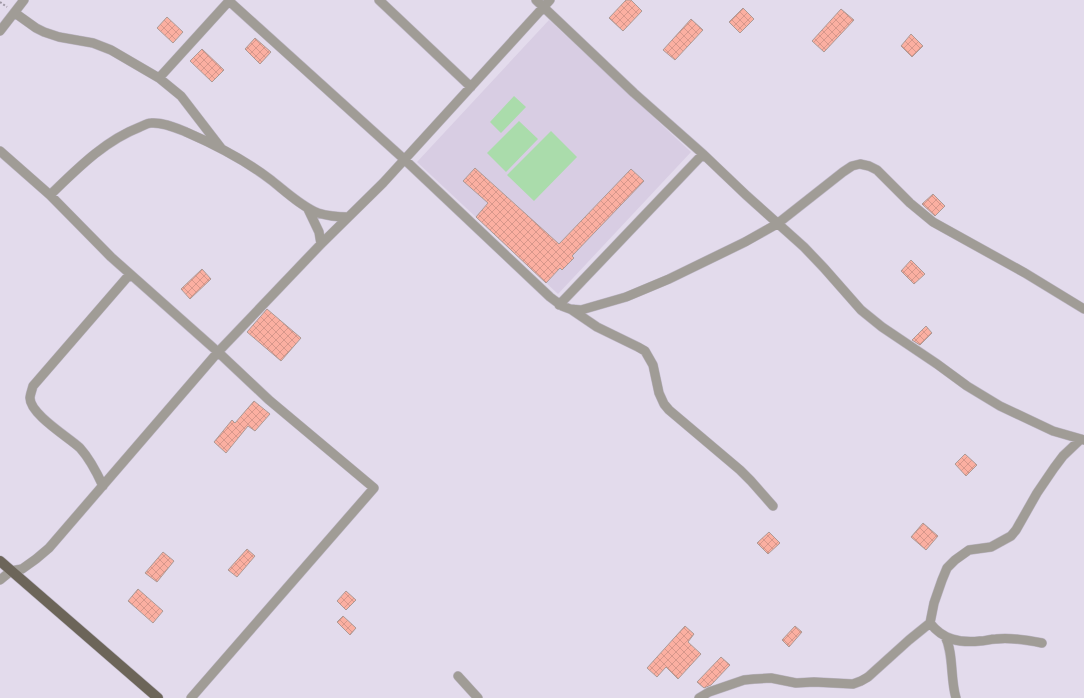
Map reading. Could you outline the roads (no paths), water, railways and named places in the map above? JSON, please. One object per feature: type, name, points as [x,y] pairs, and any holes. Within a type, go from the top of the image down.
[{"type":"main road","points":[[0,561],[158,698]]},
{"type":"street","points":[[0,31],[24,0]]},
{"type":"street","points":[[379,0],[471,87]]},
{"type":"street","points":[[536,0],[547,3],[634,93],[703,154],[809,252],[861,310],[882,327],[967,386],[1000,406],[1053,431],[1082,439]]},
{"type":"street","points":[[159,78],[229,1],[405,160],[559,305],[570,309],[597,327],[645,351],[653,365],[659,393],[664,404],[669,410],[740,470],[773,506]]},
{"type":"street","points":[[0,580],[11,571],[22,569],[49,548],[218,352],[321,244],[405,160],[547,3]]},
{"type":"street","points":[[15,13],[44,32],[71,40],[93,43],[111,50],[159,78],[181,96],[221,149]]},
{"type":"street","points":[[50,195],[82,164],[105,146],[128,132],[150,123],[165,124],[177,128],[242,160],[308,209],[325,215],[348,217]]},
{"type":"street","points":[[0,151],[50,195],[111,257],[270,400],[374,488],[191,698]]},
{"type":"street","points":[[559,305],[703,154]]},
{"type":"street","points":[[570,309],[582,310],[626,297],[712,259],[777,224],[842,172],[852,166],[860,164],[877,170],[910,203],[932,222],[1025,273],[1084,309]]},
{"type":"street","points":[[308,209],[319,232],[321,244]]},
{"type":"street","points":[[103,486],[86,454],[39,414],[32,406],[30,398],[34,386],[130,274]]},
{"type":"street","points":[[699,698],[709,692],[754,678],[771,678],[796,683],[814,682],[853,684],[868,677],[930,623],[936,598],[947,568],[955,560],[970,550],[991,547],[1010,536],[1016,530],[1037,493],[1054,468],[1063,456],[1082,439]]},
{"type":"street","points":[[930,623],[940,634],[956,640],[968,642],[1010,638],[1042,643]]},
{"type":"street","points":[[945,636],[949,647],[956,698]]},
{"type":"street","points":[[458,676],[478,698]]}]
